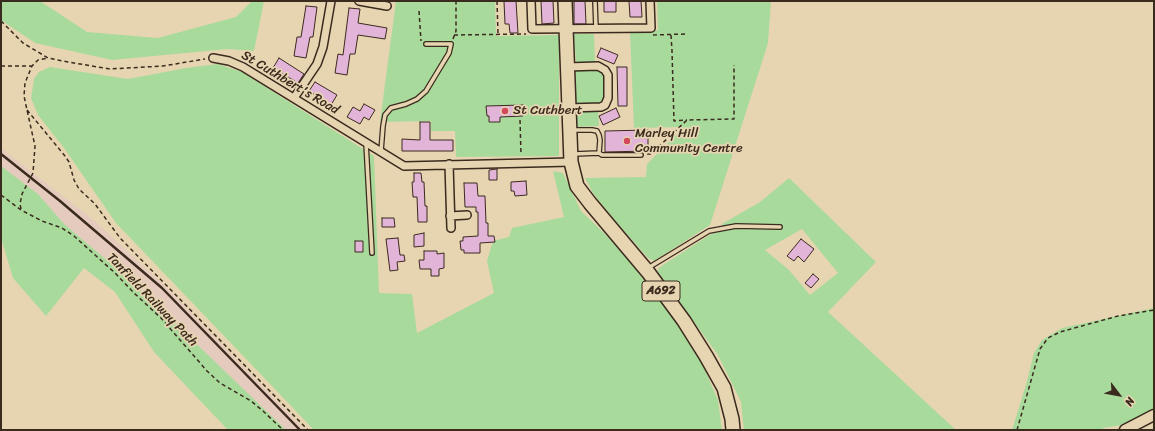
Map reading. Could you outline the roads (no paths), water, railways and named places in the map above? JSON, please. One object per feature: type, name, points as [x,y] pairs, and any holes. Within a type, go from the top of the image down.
[{"type":"highway","name":"A692","points":[[566,1],[571,158],[577,186],[646,269],[684,321],[724,388],[732,419],[733,430]]},
{"type":"street","points":[[294,98],[317,64],[323,47],[331,1]]},
{"type":"street","points":[[358,1],[387,6]]},
{"type":"street","points":[[531,1],[532,29],[651,28],[650,1]]},
{"type":"street","name":"St Cuthbert's Road","points":[[213,58],[229,61],[243,67],[404,166],[521,163],[571,158]]},
{"type":"street","points":[[567,67],[598,66],[605,70],[608,75],[608,98],[605,105],[601,107],[569,108]]},
{"type":"street","points":[[449,164],[451,228]]},
{"type":"street","points":[[450,216],[467,215]]},
{"type":"street","points":[[1125,430],[1153,418]]},
{"type":"lane","points":[[595,1],[596,29]]},
{"type":"lane","points":[[381,152],[385,115],[391,108],[417,99],[426,91],[449,53],[451,44],[426,44]]},
{"type":"lane","points":[[570,130],[597,131],[600,140],[599,153]]},
{"type":"lane","points":[[366,144],[372,252]]},
{"type":"lane","points":[[571,158],[599,153],[602,155],[641,155]]},
{"type":"lane","points":[[646,269],[709,231],[736,226],[780,227]]},
{"type":"railway","points":[[1,154],[60,201],[162,288],[300,430]]},
{"type":"place","name":"St Cuthbert","points":[[505,111]]},
{"type":"place","name":"Marley Hill Community Centre","points":[[627,141]]}]
